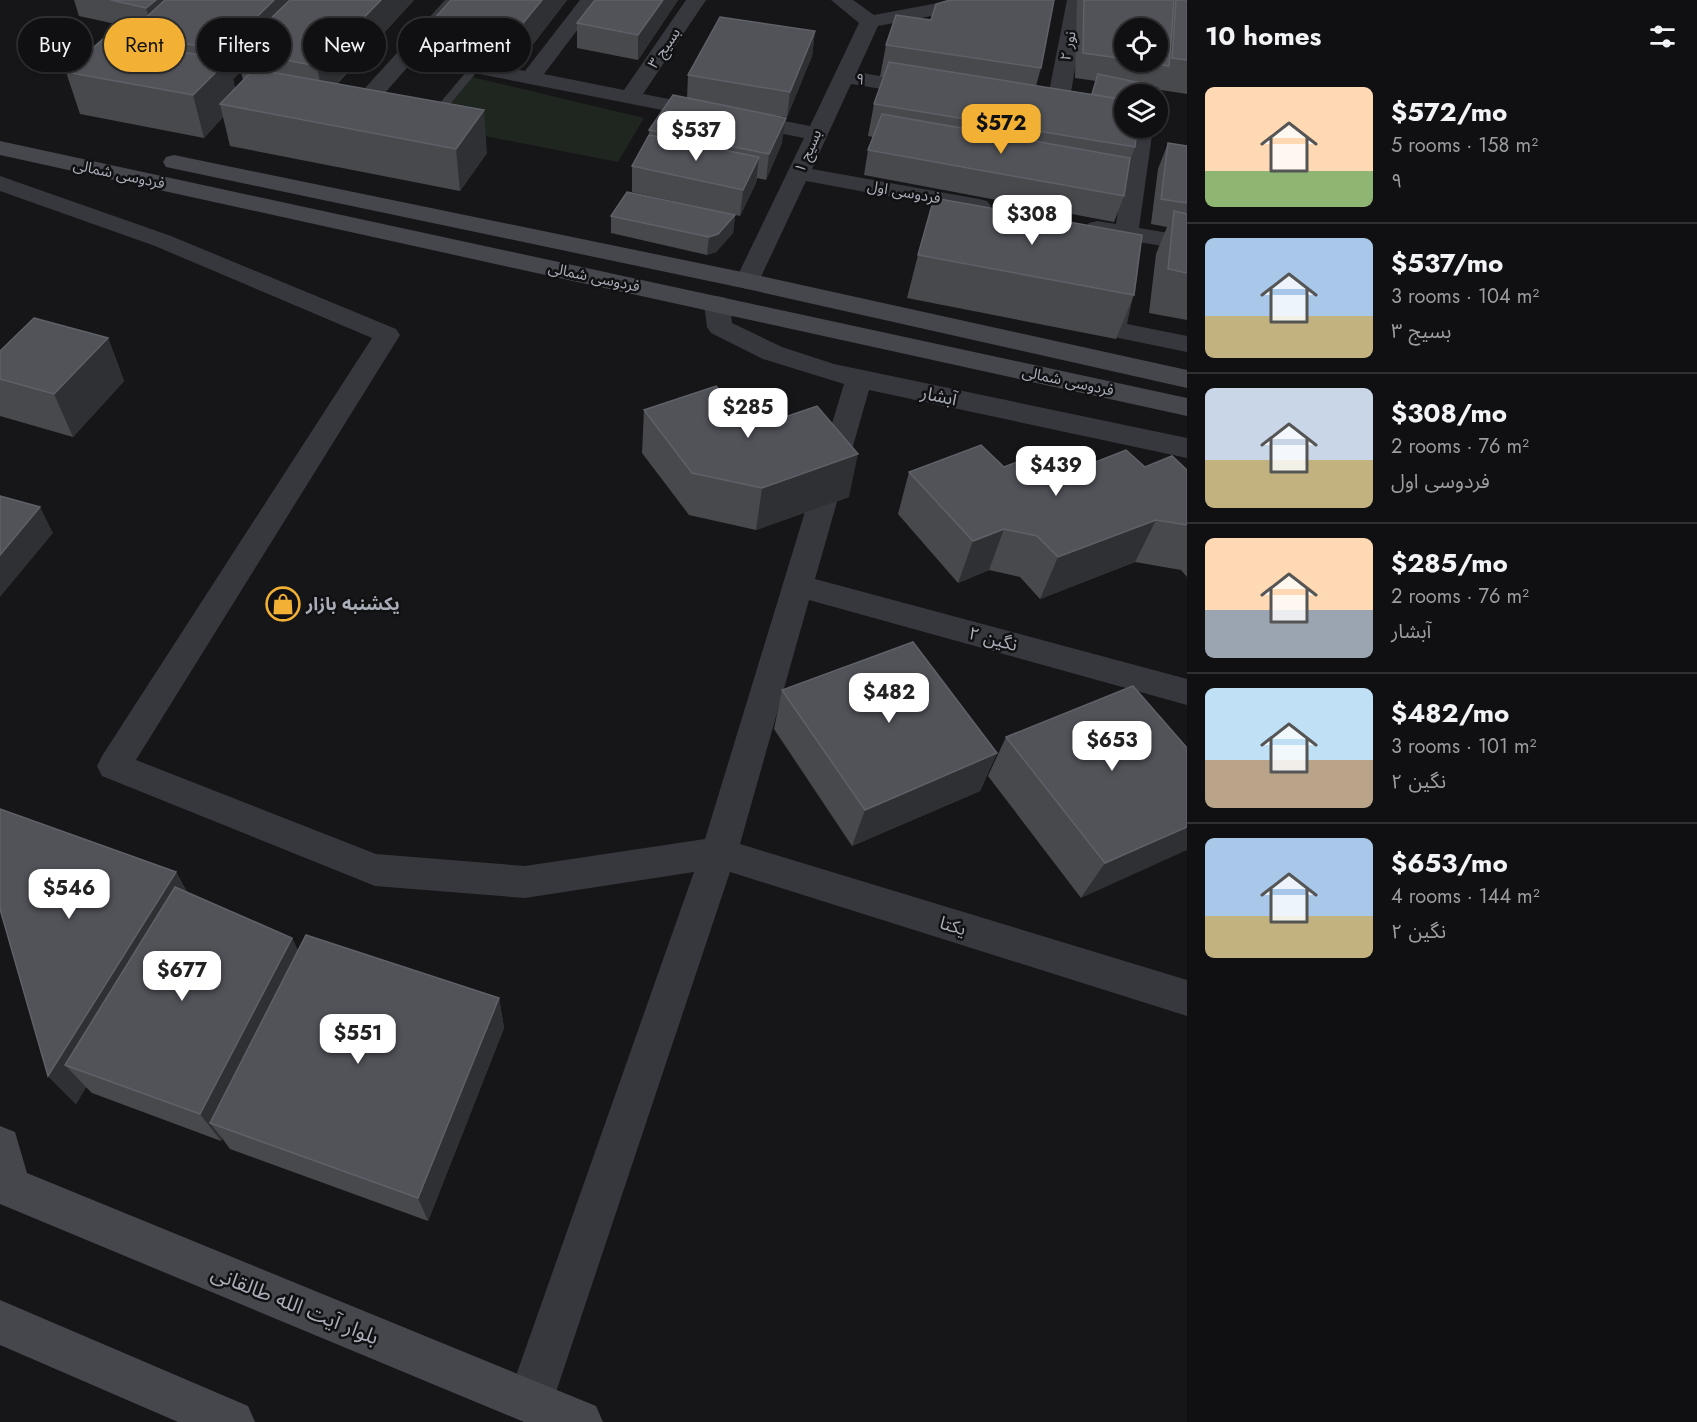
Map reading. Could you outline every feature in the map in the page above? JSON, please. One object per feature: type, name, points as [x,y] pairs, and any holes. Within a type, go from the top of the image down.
[{"type":"main road","name":"فردوسی شمالی","points":[[0,126],[747,282],[1187,379]]},
{"type":"main road","name":"فردوسی شمالی","points":[[0,148],[1187,407]]},
{"type":"main road","points":[[0,156],[32,155]]},
{"type":"main road","name":"بلوار آیت الله طالقانی","points":[[5,1167],[580,1422]]},
{"type":"main road","points":[[0,1322],[232,1422]]},
{"type":"street","points":[[440,18],[456,0]]},
{"type":"street","points":[[532,76],[590,0]]},
{"type":"street","name":"بسیج ۳","points":[[631,96],[696,0]]},
{"type":"street","points":[[841,0],[870,22],[984,0]]},
{"type":"street","name":"نور ۲","points":[[1060,106],[1077,0]]},
{"type":"street","name":"بسیج ۱","points":[[747,282],[815,134],[870,22]]},
{"type":"street","points":[[354,114],[398,66]]},
{"type":"street","points":[[507,72],[815,134]]},
{"type":"street","name":"۹","points":[[843,76],[948,94]]},
{"type":"street","points":[[331,110],[377,119]]},
{"type":"street","points":[[1140,138],[1126,233],[1125,278],[1113,329],[1187,344]]},
{"type":"street","name":"فردوسی اول","points":[[799,173],[997,209]]},
{"type":"street","points":[[0,183],[163,241],[387,335],[114,766],[375,870],[525,882],[719,853]]},
{"type":"street","points":[[1079,224],[1187,243]]},
{"type":"street","name":"آبشار","points":[[717,304],[720,327],[739,339],[790,360],[860,378],[1187,448]]},
{"type":"street","points":[[530,1401],[719,853],[860,378]]},
{"type":"street","name":"نگین ۲","points":[[798,586],[1187,692]]},
{"type":"street","name":"یکتا","points":[[719,853],[1187,998]]},
{"type":"lane","points":[[418,129],[471,72]]},
{"type":"shaded area","points":[[468,76],[644,118],[618,162],[428,125]]},
{"type":"building","points":[[111,0],[156,0],[146,8]]},
{"type":"building","points":[[165,0],[274,0],[256,18],[197,18],[197,46],[185,44],[185,18],[145,18]]},
{"type":"building","points":[[290,0],[381,0],[364,18],[303,18],[303,63],[291,61],[291,18],[271,18]]},
{"type":"building","points":[[451,0],[542,0],[527,18],[435,18]]},
{"type":"building","points":[[595,0],[663,0],[638,35],[577,23]]},
{"type":"building","points":[[950,0],[1054,0],[1041,68],[886,45],[896,15],[931,20],[936,4]]},
{"type":"building","points":[[1084,0],[1174,0],[1169,66],[1168,18],[1114,18],[1114,57],[1083,53]]},
{"type":"building","points":[[1176,0],[1187,0],[1187,60],[1172,58]]},
{"type":"building","points":[[720,17],[815,31],[790,92],[688,75]]},
{"type":"building","points":[[104,38],[104,72],[185,72],[185,52],[197,54],[197,72],[216,72],[193,95],[66,72],[92,72],[92,49]]},
{"type":"building","points":[[889,62],[1114,98],[1114,138],[1136,138],[1135,147],[874,104]]},
{"type":"building","points":[[251,72],[271,72],[484,110],[456,149],[220,104]]},
{"type":"building","points":[[1098,74],[1146,84],[1114,84],[1114,98],[1092,94]]},
{"type":"building","points":[[673,95],[786,118],[769,154],[649,130]]},
{"type":"building","points":[[882,114],[1130,158],[1124,196],[868,150]]},
{"type":"building","points":[[649,135],[759,157],[743,190],[632,166]]},
{"type":"building","points":[[1168,143],[1187,146],[1187,203],[1161,199]]},
{"type":"building","points":[[627,192],[735,215],[718,234],[709,237],[611,216]]},
{"type":"building","points":[[934,198],[1142,235],[1134,295],[918,255]]},
{"type":"building","points":[[1174,211],[1187,214],[1187,273],[1168,269]]},
{"type":"building","points":[[34,318],[108,338],[54,394],[0,379],[0,351]]},
{"type":"building","points":[[716,386],[734,407],[765,397],[782,418],[817,406],[858,454],[762,488],[692,473],[644,410]]},
{"type":"building","points":[[981,445],[1004,467],[1030,457],[1052,479],[1126,450],[1145,467],[1172,456],[1187,470],[1187,525],[1156,520],[1058,557],[1037,536],[1004,529],[973,541],[909,472]]},
{"type":"building","points":[[0,496],[40,507],[0,555]]},
{"type":"building","points":[[913,642],[997,753],[865,810],[782,690]]},
{"type":"building","points":[[1133,686],[1187,748],[1187,827],[1105,863],[1006,737]]},
{"type":"building","points":[[0,809],[176,872],[48,1076],[0,909]]},
{"type":"building","points":[[175,887],[292,938],[200,1114],[65,1065]]},
{"type":"building","points":[[306,935],[499,998],[418,1198],[210,1123]]},
{"type":"place","name":"یکشنبه بازار","points":[[283,604]]}]
